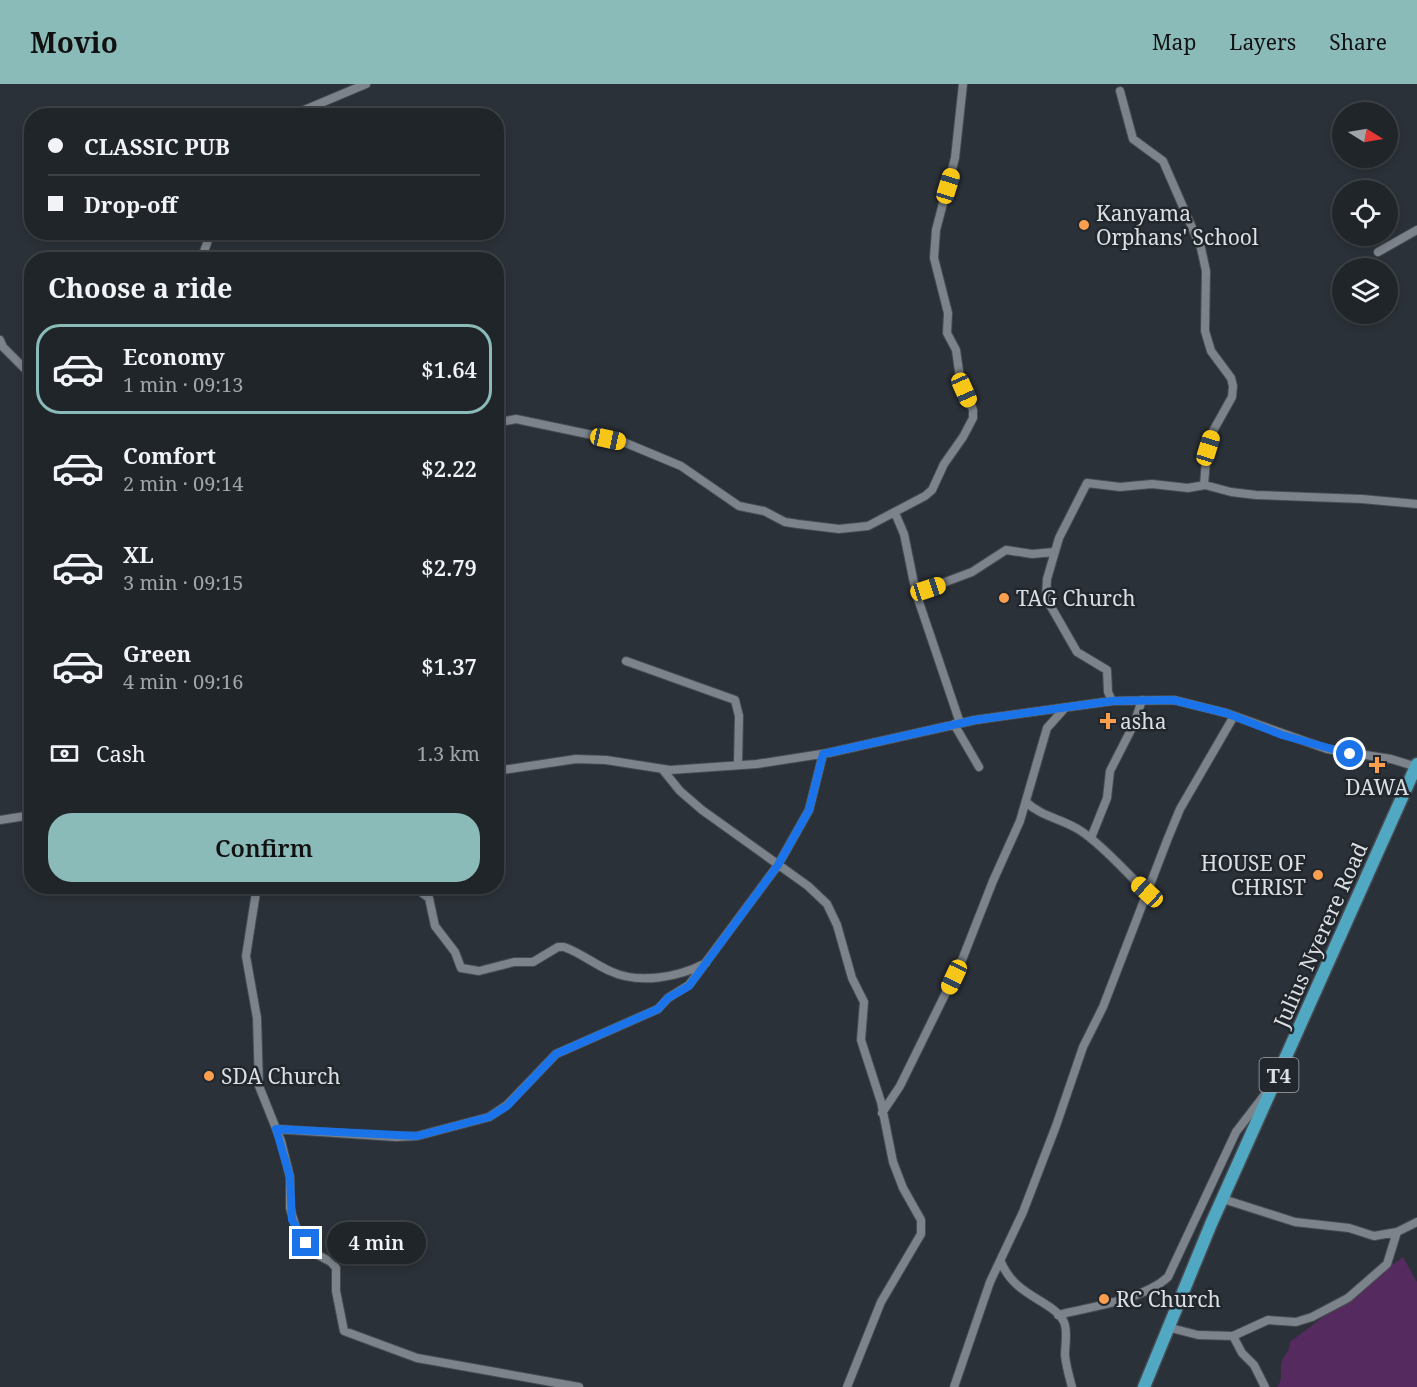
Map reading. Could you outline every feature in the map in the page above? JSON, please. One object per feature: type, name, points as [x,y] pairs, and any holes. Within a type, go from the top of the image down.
[{"type":"highway","name":"Julius Nyerere Road","points":[[1144,1387],[1223,1199],[1417,766]]},
{"type":"street","points":[[309,108],[366,84]]},
{"type":"street","points":[[504,421],[516,419],[621,441],[681,466],[739,506],[764,511],[785,522],[839,529],[868,526],[895,513],[932,490],[944,464],[963,438],[973,418],[973,410],[960,378],[956,350],[947,333],[948,314],[934,258],[936,230],[955,158],[963,84]]},
{"type":"street","points":[[1120,91],[1134,139],[1163,161],[1201,248],[1206,271],[1205,331],[1211,351],[1231,378],[1233,386],[1232,397],[1213,431],[1208,448],[1204,485]]},
{"type":"street","points":[[1378,252],[1417,230]]},
{"type":"street","points":[[0,340],[3,347],[24,368]]},
{"type":"street","points":[[1112,701],[1108,692],[1107,670],[1077,652],[1048,603],[1047,579],[1054,552],[1068,516],[1089,482],[1120,487],[1142,484],[1188,488],[1204,485],[1256,495],[1362,499],[1417,504]]},
{"type":"street","points":[[895,513],[904,534],[916,593],[957,724],[979,767]]},
{"type":"street","points":[[916,593],[972,572],[1006,550],[1032,554],[1054,552]]},
{"type":"street","points":[[626,661],[735,700],[739,716],[738,764]]},
{"type":"street","points":[[1091,838],[1107,798],[1110,771],[1134,724],[1142,700]]},
{"type":"street","points":[[504,770],[576,759],[606,760],[663,770],[757,764],[823,754],[957,724],[1112,701],[1142,700],[1185,702],[1234,716],[1327,749],[1391,759],[1417,766]]},
{"type":"street","points":[[882,1113],[900,1086],[946,994],[1026,802],[1046,731],[1065,708]]},
{"type":"street","points":[[954,1387],[990,1282],[1001,1262],[1056,1126],[1083,1047],[1103,1007],[1180,809],[1234,716]]},
{"type":"street","points":[[276,1129],[376,1136],[417,1136],[489,1117],[507,1106],[556,1054],[658,1009],[668,998],[689,986],[778,865],[809,810],[823,754]]},
{"type":"street","points":[[663,770],[702,810],[822,898],[837,925],[852,978],[864,1002],[861,1040],[903,1188],[922,1226],[921,1234],[881,1302],[847,1387]]},
{"type":"street","points":[[1026,802],[1040,813],[1064,821],[1091,838],[1147,892]]},
{"type":"street","points":[[0,820],[24,816]]},
{"type":"street","points":[[255,894],[246,961],[257,1018],[259,1086],[276,1129],[290,1177],[292,1220],[306,1243],[336,1268],[336,1284],[344,1331],[417,1358],[579,1387]]},
{"type":"street","points":[[424,894],[429,898],[435,926],[456,952],[461,968],[479,971],[514,962],[533,962],[558,947],[564,947],[613,973],[628,976],[679,975],[707,963]]},
{"type":"street","points":[[1058,1315],[1113,1302],[1154,1287],[1168,1277],[1236,1132],[1277,1081]]},
{"type":"street","points":[[1223,1199],[1308,1225],[1350,1228],[1374,1236],[1397,1232],[1417,1222]]},
{"type":"street","points":[[1408,1227],[1417,1214]]},
{"type":"street","points":[[1167,1328],[1198,1335],[1233,1336],[1272,1319],[1291,1322],[1306,1319],[1348,1298],[1387,1264],[1397,1232]]},
{"type":"street","points":[[1001,1262],[1004,1270],[1020,1289],[1058,1315],[1065,1328],[1066,1365],[1071,1387]]},
{"type":"street","points":[[1233,1336],[1242,1353],[1254,1365],[1265,1387]]},
{"type":"shaded area","points":[[1403,1257],[1417,1282],[1417,1387],[1277,1387],[1280,1381],[1282,1361],[1290,1342]]},
{"type":"place","name":"Kanyama Orphans' School","points":[[1084,225]]},
{"type":"place","name":"TAG Church","points":[[1004,598]]},
{"type":"place","name":"asha","points":[[1108,721]]},
{"type":"place","name":"DAWA","points":[[1377,765]]},
{"type":"place","name":"HOUSE OF CHRIST","points":[[1318,875]]},
{"type":"place","name":"SDA Church","points":[[209,1076]]},
{"type":"place","name":"RC Church","points":[[1104,1299]]},
{"type":"route","points":[[306,1243],[292,1220],[290,1177],[276,1129],[396,1137],[417,1136],[489,1117],[507,1106],[556,1054],[658,1009],[668,998],[689,986],[778,865],[809,810],[815,795],[823,754],[975,720],[1112,701],[1173,700],[1197,704],[1282,735],[1350,754]]}]
